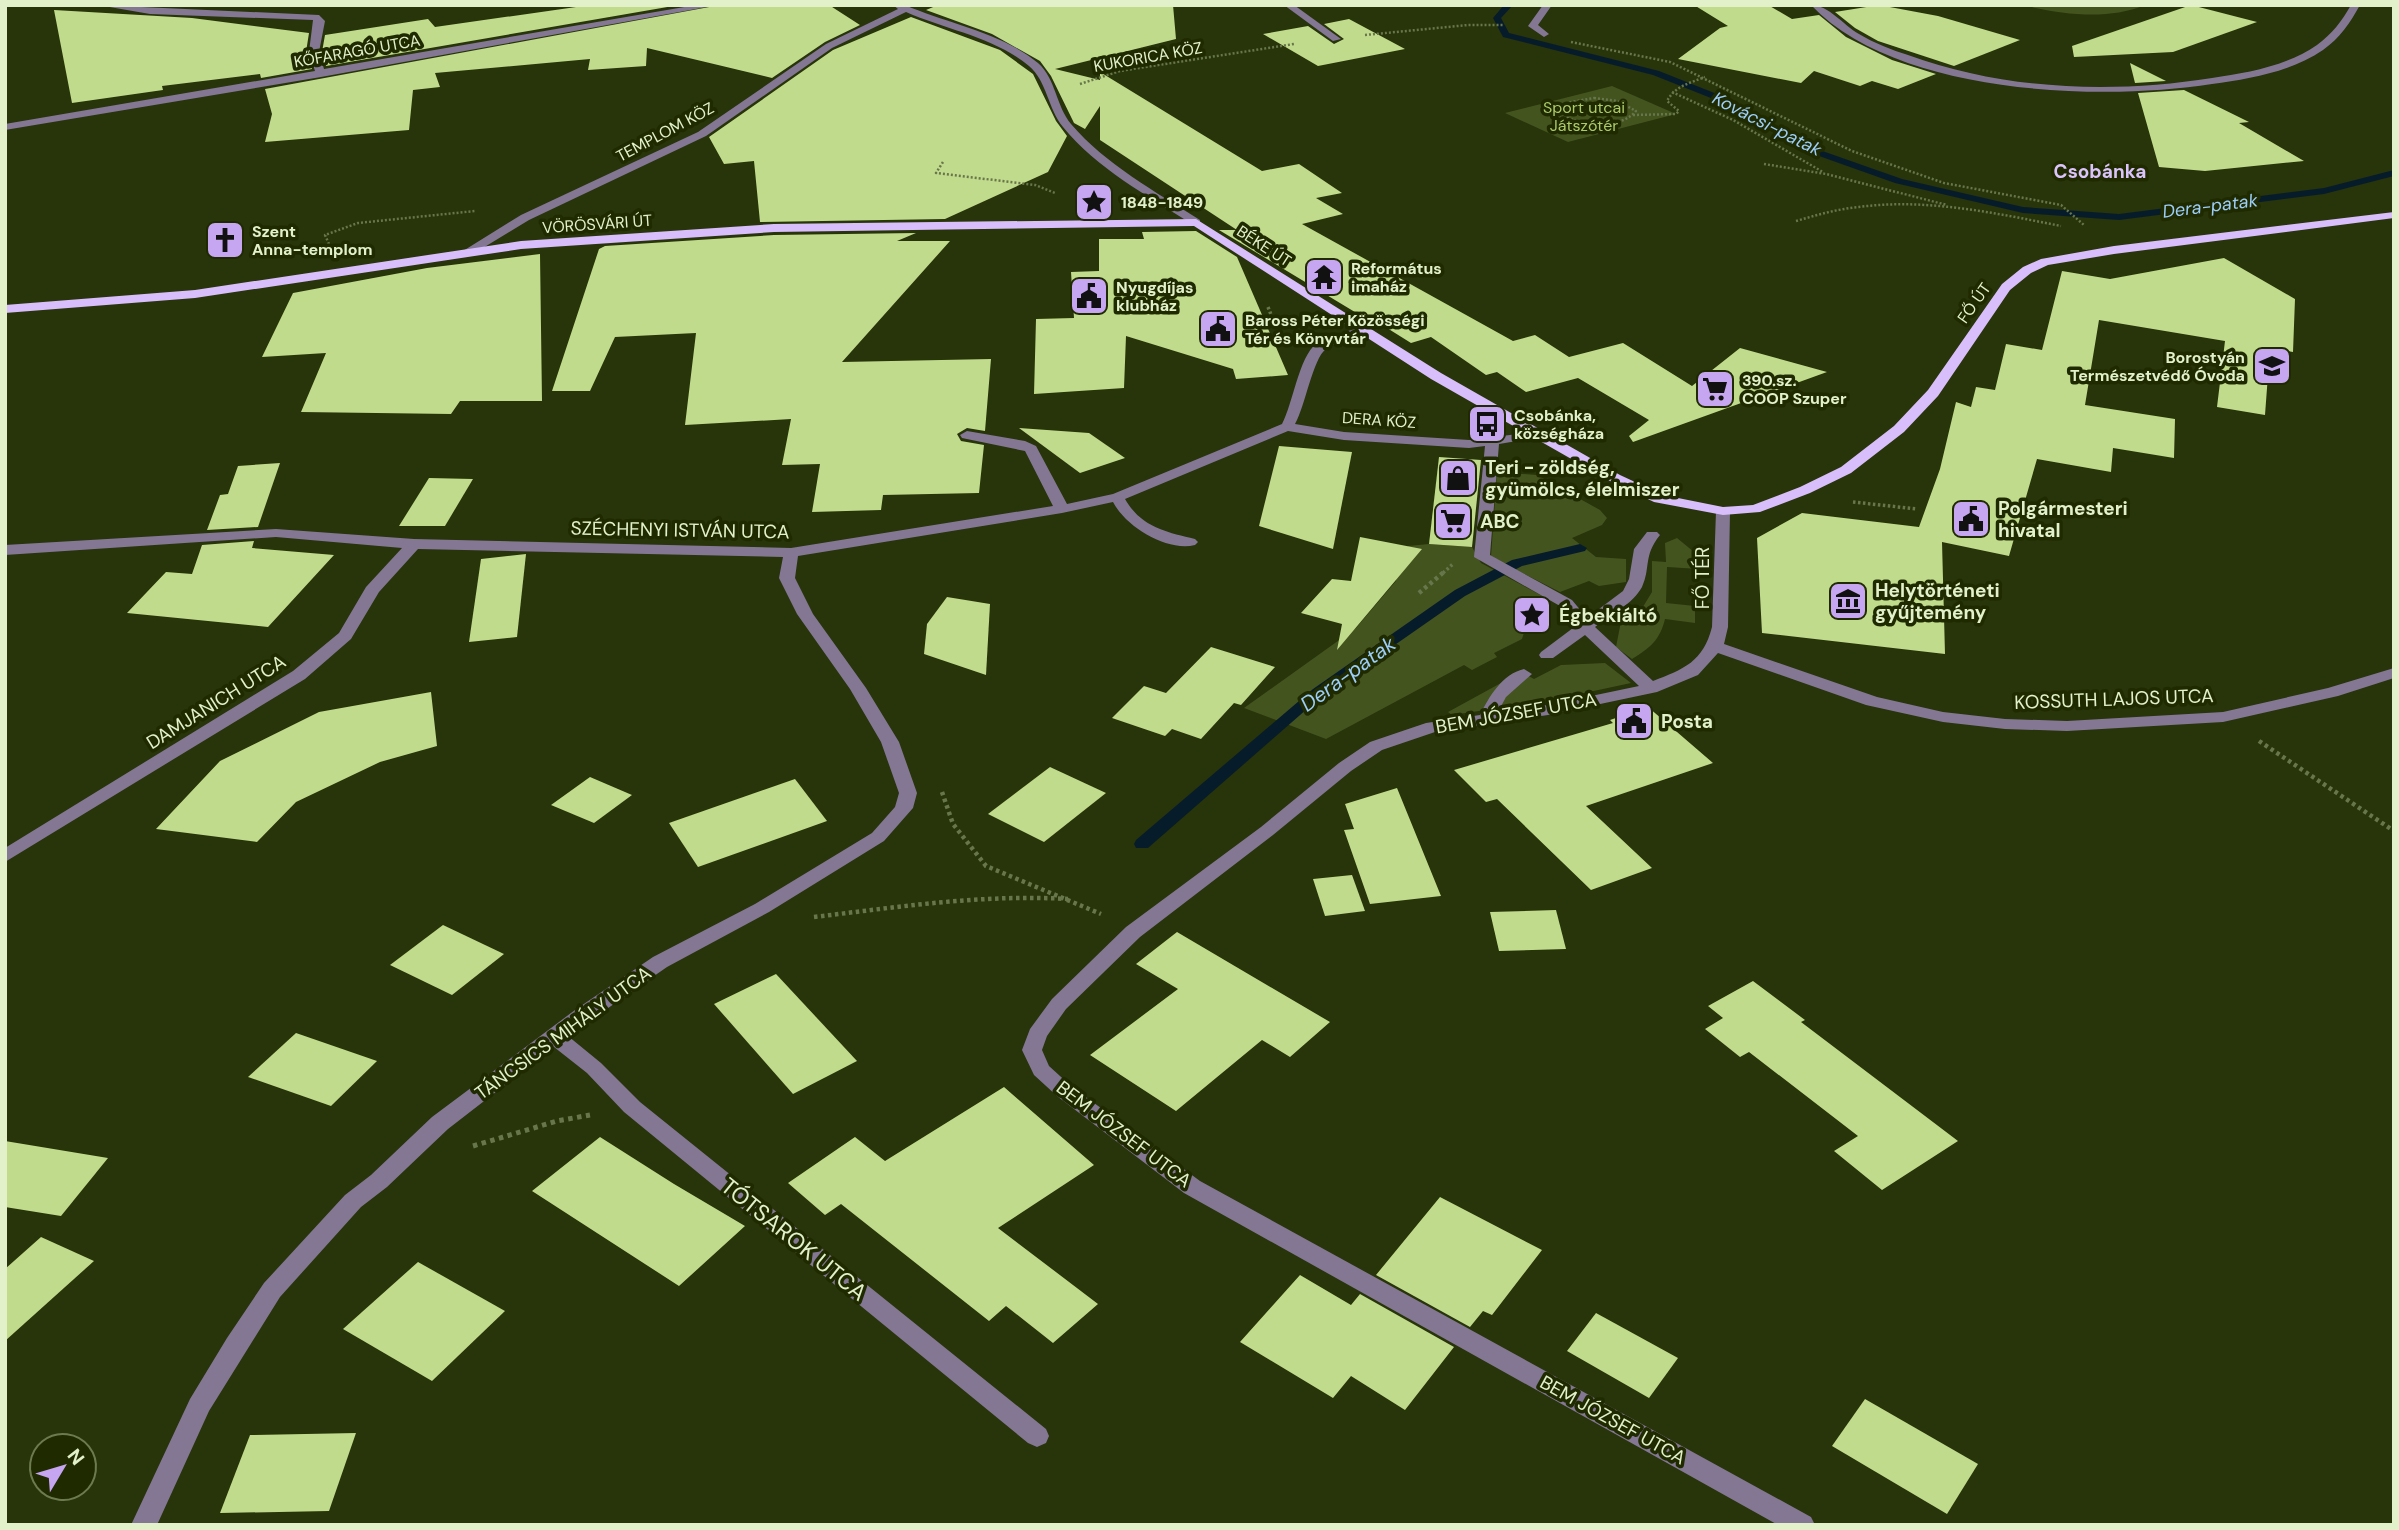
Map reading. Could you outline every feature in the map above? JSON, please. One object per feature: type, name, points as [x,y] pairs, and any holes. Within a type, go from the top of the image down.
[{"type":"main road","name":"FŐ ÚT","points":[[1723,511],[1755,509],[1805,490],[1846,470],[1899,429],[1933,393],[2006,287],[2027,270],[2045,262],[2079,255],[2394,215]]},
{"type":"main road","name":"VÖRÖSVÁRI ÚT","points":[[5,309],[195,294],[521,245],[774,228],[1196,222]]},
{"type":"main road","name":"BÉKE ÚT","points":[[1196,222],[1363,331],[1615,478],[1659,499],[1723,511]]},
{"type":"street","points":[[102,5],[150,11],[316,17],[320,21],[314,52],[321,74]]},
{"type":"street","name":"KŐFARAGÓ UTCA","points":[[5,127],[714,5]]},
{"type":"street","points":[[1288,5],[1336,39]]},
{"type":"street","points":[[1544,34],[1533,26],[1548,5]]},
{"type":"street","points":[[1815,5],[1836,24],[1861,39],[1945,69],[2045,87],[2131,91],[2207,83],[2256,74],[2298,61],[2337,36],[2357,5]]},
{"type":"street","name":"BÉKE ÚT","points":[[902,7],[1020,55],[1037,67],[1067,126],[1155,196],[1196,222]]},
{"type":"street","name":"TEMPLOM KÖZ","points":[[469,251],[492,234],[545,206],[659,156],[704,133],[831,44],[902,7]]},
{"type":"street","points":[[1287,427],[1297,409],[1312,358],[1321,346],[1363,331]]},
{"type":"street","name":"DERA KÖZ","points":[[1287,427],[1344,436],[1469,444],[1537,434]]},
{"type":"street","name":"SZÉCHENYI ISTVÁN UTCA","points":[[5,550],[276,533],[414,544],[791,553],[1062,509],[1117,497],[1287,427]]},
{"type":"street","points":[[967,435],[1025,445],[1031,449],[1062,509]]},
{"type":"street","points":[[1492,441],[1482,557],[1566,603],[1584,626],[1651,688]]},
{"type":"street","points":[[1117,497],[1125,514],[1135,524],[1190,542]]},
{"type":"street","name":"FŐ TÉR","points":[[1715,646],[1722,609],[1723,511]]},
{"type":"street","points":[[1547,655],[1619,602],[1636,586],[1640,548],[1652,534]]},
{"type":"street","name":"DAMJANICH UTCA","points":[[5,856],[299,675],[345,636],[372,590],[414,544]]},
{"type":"street","name":"TÁNCSICS MIHÁLY UTCA","points":[[144,1525],[199,1406],[272,1290],[325,1229],[440,1123],[582,1015],[660,962],[762,908],[878,837],[904,808],[908,793],[879,720],[805,614],[787,578],[791,553]]},
{"type":"street","name":"BEM JÓZSEF UTCA","points":[[1715,646],[1692,672],[1651,688],[1410,733],[1376,746],[1345,767],[1133,932],[1059,1004],[1037,1034],[1032,1050],[1041,1070],[1064,1091],[1192,1187],[1802,1525]]},
{"type":"street","name":"KOSSUTH LAJOS UTCA","points":[[1715,646],[1872,701],[1943,717],[2005,724],[2067,726],[2223,717],[2332,692],[2394,673]]},
{"type":"street","points":[[1486,720],[1499,694],[1524,674]]},
{"type":"street","name":"TÓTSAROK UTCA","points":[[555,1037],[594,1068],[632,1107],[1037,1436]]},
{"type":"path","points":[[1357,36],[1468,25],[1506,25]]},
{"type":"path","points":[[1544,34],[1575,43],[1659,59],[1705,77],[1853,151],[1898,169],[1944,183],[2061,205],[2083,225]]},
{"type":"path","name":"KUKORICA KÖZ","points":[[1051,99],[1097,76],[1254,51]]},
{"type":"path","points":[[1633,115],[1636,111],[1634,108],[1609,100],[1595,99],[1572,100],[1553,111],[1567,119],[1586,121],[1619,120],[1633,115],[1676,114],[1679,111],[1667,101],[1672,92],[1705,77]]},
{"type":"path","points":[[1672,92],[1733,120],[1826,174]]},
{"type":"path","points":[[943,162],[936,173],[1035,185],[1062,197]]},
{"type":"path","points":[[1764,164],[1826,174],[1959,207],[2064,227]]},
{"type":"path","points":[[1796,220],[1867,206],[1959,207]]},
{"type":"path","points":[[325,235],[358,223],[479,211]]},
{"type":"path","points":[[1266,268],[1261,289],[1288,355],[1312,358]]},
{"type":"path","points":[[1805,490],[1824,498],[1917,509]]},
{"type":"path","points":[[1419,593],[1472,548],[1481,546]]},
{"type":"path","points":[[2223,717],[2394,831]]},
{"type":"path","points":[[811,917],[975,898],[1019,896],[1068,899],[986,866],[953,824],[945,795],[930,777],[897,760]]},
{"type":"path","points":[[460,1150],[557,1121],[632,1107]]},
{"type":"green space","points":[[2022,5],[2145,5],[2115,13],[2084,14]]},
{"type":"green space","name":"Sport utcai Játszótér","points":[[1612,86],[1676,114],[1568,142],[1505,113]]},
{"type":"green space","points":[[1497,472],[1537,475],[1600,510],[1607,518],[1602,525],[1572,538],[1596,557],[1626,559],[1626,582],[1599,586],[1589,581],[1560,592],[1491,557]]},
{"type":"green space","points":[[1677,538],[1694,552],[1699,569],[1667,567],[1666,603],[1695,606],[1695,623],[1665,619],[1653,643],[1632,659],[1616,647],[1622,616],[1638,615],[1652,592],[1652,561],[1666,562],[1665,543]]},
{"type":"green space","points":[[1429,544],[1472,547],[1481,563],[1546,598],[1538,623],[1527,623],[1522,639],[1494,653],[1497,657],[1472,670],[1464,665],[1326,739],[1244,708],[1356,628],[1396,581],[1398,565],[1408,546]]},
{"type":"green space","points":[[1605,663],[1631,683],[1547,701],[1452,715],[1448,712],[1521,672],[1534,679],[1561,665]]},
{"type":"building","points":[[590,5],[679,5],[326,66],[322,52],[325,35],[428,19],[435,27]]},
{"type":"building","points":[[720,5],[829,5],[860,25],[825,42],[772,78],[647,48],[646,66],[588,70],[590,59],[435,73],[440,87],[413,90],[409,130],[265,142],[272,114],[265,89]]},
{"type":"building","points":[[938,5],[1173,5],[1176,39],[1055,69],[1100,80],[1100,72],[1262,171],[1299,164],[1342,193],[1316,198],[1343,214],[1302,224],[1513,341],[1535,335],[1569,357],[1623,343],[1692,386],[1740,348],[1827,372],[1633,442],[1629,436],[1649,420],[1578,378],[1526,392],[1497,372],[1486,375],[1431,337],[1411,343],[1379,323],[1378,326],[1219,230],[1237,230],[1100,140],[1100,106],[1085,129],[1074,123],[1051,76],[1040,61],[992,34],[926,10]]},
{"type":"building","points":[[1694,5],[1768,5],[1792,19],[1819,15],[1846,37],[1892,60],[1936,74],[1898,89],[1872,81],[1860,86],[1814,71],[1801,83],[1678,59],[1720,28],[1728,26]]},
{"type":"building","points":[[1879,5],[1938,16],[2020,40],[1954,66],[1878,41],[1835,12]]},
{"type":"building","points":[[2191,5],[2257,22],[2173,52],[2074,57],[2072,46]]},
{"type":"building","points":[[54,10],[192,18],[309,33],[306,52],[312,69],[261,78],[260,74],[162,86],[163,90],[72,103]]},
{"type":"building","points":[[911,17],[1000,50],[1033,74],[1056,121],[1067,136],[1048,172],[945,219],[760,222],[754,161],[724,164],[709,137],[833,50]]},
{"type":"building","points":[[1349,19],[1405,49],[1318,66],[1263,34],[1308,26],[1334,44],[1344,39],[1324,24]]},
{"type":"building","points":[[2130,63],[2166,81],[2135,83]]},
{"type":"building","points":[[2184,90],[2249,122],[2239,123],[2304,161],[2205,171],[2159,167],[2138,93]]},
{"type":"building","points":[[1196,231],[1237,257],[1288,375],[1236,379],[1233,369],[1126,336],[1124,388],[1034,394],[1036,319],[1074,318],[1071,272],[1099,271],[1099,239],[1144,239],[1142,232]]},
{"type":"building","points":[[916,233],[897,241],[950,241],[842,362],[991,359],[985,431],[967,428],[957,434],[961,441],[984,445],[979,493],[883,495],[881,510],[812,512],[820,464],[782,465],[791,419],[685,425],[696,333],[615,337],[590,391],[552,391],[599,249],[605,246],[774,235]]},
{"type":"building","points":[[540,254],[542,401],[460,401],[451,414],[301,412],[326,353],[262,357],[293,293],[427,268]]},
{"type":"building","points":[[2224,258],[2295,299],[2293,352],[2270,348],[2265,415],[2217,407],[2225,341],[2099,320],[2085,405],[2175,419],[2174,458],[2113,448],[2111,472],[2037,459],[2009,556],[1942,542],[1945,654],[1762,633],[1757,538],[1802,513],[1919,527],[1940,469],[1956,402],[1971,407],[1976,387],[1995,390],[2006,344],[2042,350],[2062,271],[2110,279]]},
{"type":"building","points":[[1019,428],[1089,433],[1125,458],[1080,473]]},
{"type":"building","points":[[1279,446],[1352,452],[1333,549],[1259,526]]},
{"type":"building","points":[[1439,457],[1481,460],[1472,547],[1429,544]]},
{"type":"building","points":[[280,463],[258,527],[207,530],[220,495],[228,494],[238,466]]},
{"type":"building","points":[[429,478],[473,479],[445,526],[399,526]]},
{"type":"building","points":[[1360,537],[1422,549],[1337,650],[1342,624],[1301,613],[1332,579],[1351,581]]},
{"type":"building","points":[[254,541],[252,548],[334,555],[268,627],[127,613],[166,572],[192,574],[202,545]]},
{"type":"building","points":[[526,554],[517,637],[469,642],[481,559]]},
{"type":"building","points":[[947,597],[990,604],[986,675],[924,654],[927,624]]},
{"type":"building","points":[[1211,647],[1275,667],[1241,705],[1234,703],[1201,739],[1172,729],[1165,736],[1112,718],[1144,686],[1166,693]]},
{"type":"building","points":[[431,692],[437,746],[380,762],[296,802],[257,842],[156,829],[220,761],[319,712]]},
{"type":"building","points":[[1648,707],[1713,763],[1586,806],[1652,868],[1591,890],[1497,799],[1486,802],[1454,770],[1613,723],[1610,720]]},
{"type":"building","points":[[1050,767],[1106,793],[1044,842],[988,814]]},
{"type":"building","points":[[590,777],[632,795],[594,823],[551,805]]},
{"type":"building","points":[[795,779],[827,821],[698,867],[669,823]]},
{"type":"building","points":[[1397,788],[1441,896],[1370,904],[1344,830],[1354,829],[1345,804]]},
{"type":"building","points":[[1352,875],[1365,911],[1325,916],[1313,879]]},
{"type":"building","points":[[1556,910],[1566,949],[1499,951],[1490,912]]},
{"type":"building","points":[[443,925],[504,954],[452,995],[390,965]]},
{"type":"building","points":[[1177,932],[1330,1022],[1290,1057],[1262,1040],[1176,1111],[1090,1055],[1178,989],[1136,964]]},
{"type":"building","points":[[776,974],[857,1061],[793,1094],[714,1004]]},
{"type":"building","points":[[1753,981],[1805,1020],[1801,1022],[1958,1141],[1882,1190],[1834,1151],[1858,1136],[1749,1052],[1740,1057],[1705,1029],[1723,1018],[1708,1006]]},
{"type":"building","points":[[296,1033],[377,1061],[331,1106],[248,1077]]},
{"type":"building","points":[[1004,1087],[1094,1165],[998,1228],[1098,1304],[1053,1343],[1006,1306],[989,1321],[841,1204],[825,1215],[788,1183],[855,1137],[885,1161]]},
{"type":"building","points":[[600,1137],[745,1226],[679,1286],[532,1191]]},
{"type":"building","points":[[5,1141],[108,1158],[61,1216],[5,1207]]},
{"type":"building","points":[[1440,1197],[1542,1250],[1492,1315],[1483,1311],[1470,1327],[1376,1275]]},
{"type":"building","points":[[41,1237],[94,1261],[5,1341],[5,1269]]},
{"type":"building","points":[[418,1262],[505,1311],[432,1381],[343,1329]]},
{"type":"building","points":[[1300,1275],[1351,1305],[1360,1294],[1454,1347],[1405,1410],[1351,1376],[1333,1398],[1240,1342]]},
{"type":"building","points":[[1596,1313],[1678,1358],[1649,1398],[1567,1351]]},
{"type":"building","points":[[1865,1399],[1978,1464],[1947,1514],[1832,1446]]},
{"type":"building","points":[[356,1433],[329,1511],[220,1513],[250,1435]]},
{"type":"waterway","name":"Kovácsi-patak","points":[[1509,5],[1497,18],[1506,35],[1656,73],[1729,102],[1808,149],[1899,181],[2023,210],[2119,217],[2324,191],[2394,173]]},
{"type":"waterway","name":"Dera-patak","points":[[1142,844],[1318,692],[1460,593],[1517,563],[1580,548]]},
{"type":"place","name":"1848-1849","points":[[1094,202]]},
{"type":"place","name":"Szent Anna-templom","points":[[225,240]]},
{"type":"place","name":"Református imaház","points":[[1324,277]]},
{"type":"place","name":"Nyugdíjas klubház","points":[[1089,296]]},
{"type":"place","name":"Baross Péter Közösségi Tér és Könyvtár","points":[[1218,329]]},
{"type":"place","name":"Borostyán Természetvédő Óvoda","points":[[2272,366]]},
{"type":"place","name":"390.sz. COOP Szuper","points":[[1715,389]]},
{"type":"place","name":"Csobánka, községháza","points":[[1487,424]]},
{"type":"place","name":"Teri - zöldség, gyümölcs, élelmiszer","points":[[1458,478]]},
{"type":"place","name":"Polgármesteri hivatal","points":[[1971,519]]},
{"type":"place","name":"ABC","points":[[1453,521]]},
{"type":"place","name":"Helytörténeti gyűjtemény","points":[[1848,601]]},
{"type":"place","name":"Égbekiáltó","points":[[1532,615]]},
{"type":"place","name":"Posta","points":[[1634,721]]},
{"type":"district","name":"Csobánka","points":[[2100,171]]}]
